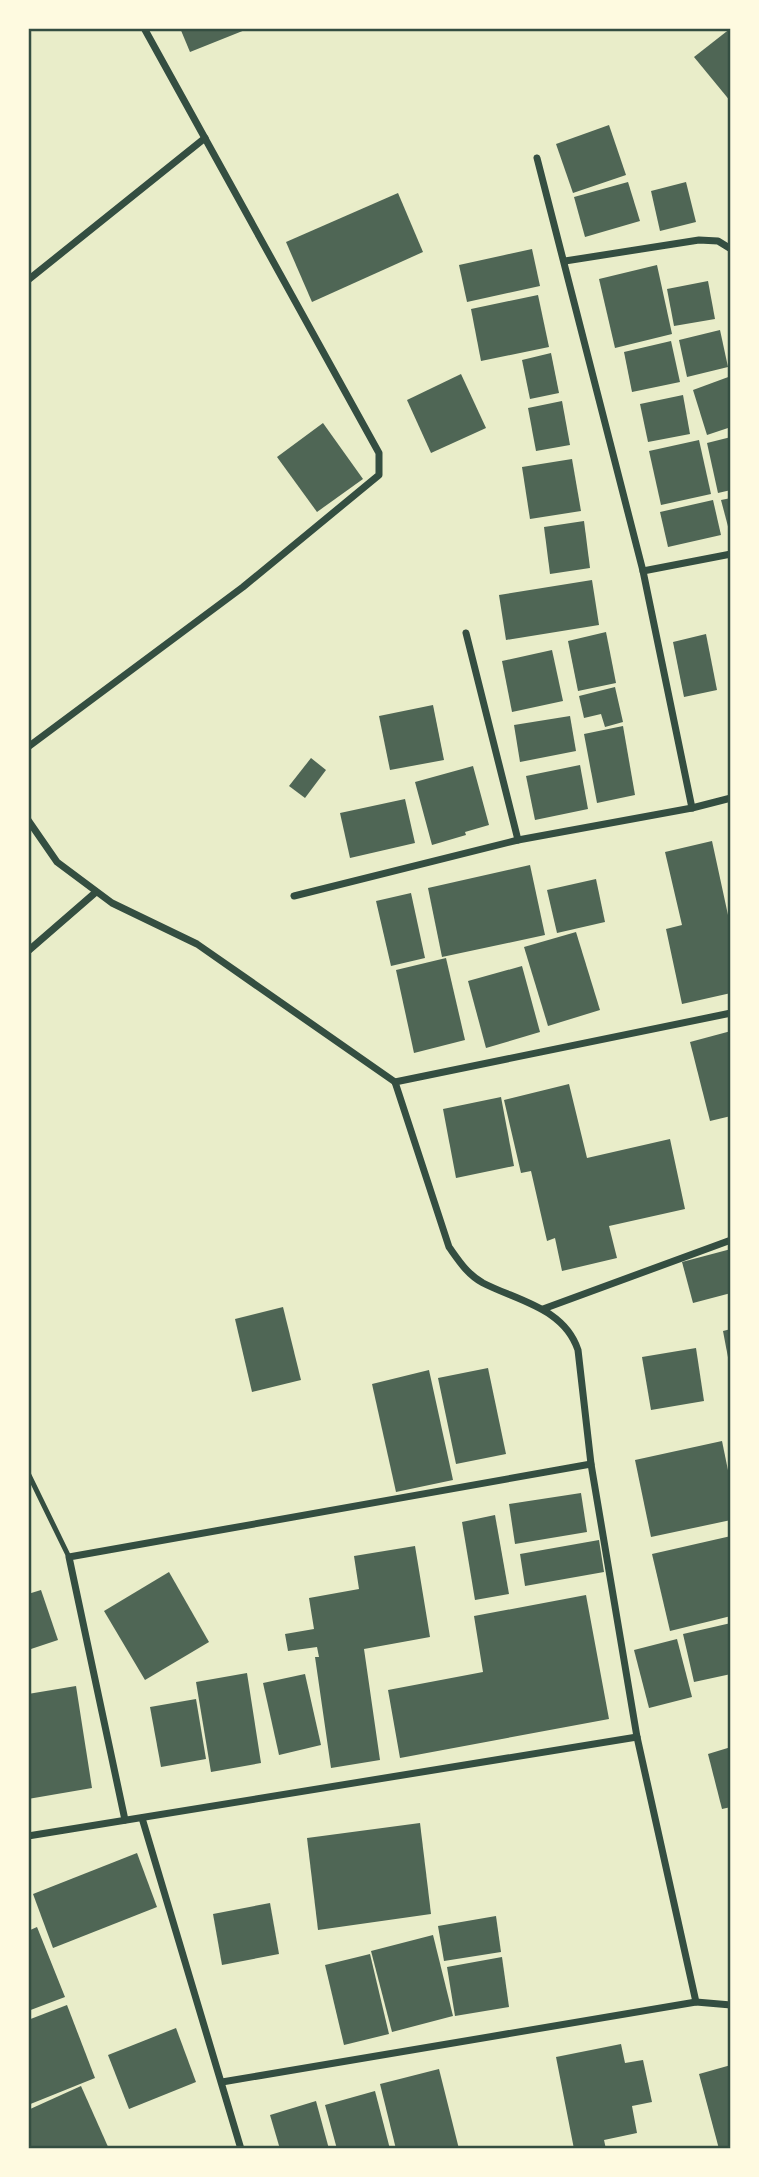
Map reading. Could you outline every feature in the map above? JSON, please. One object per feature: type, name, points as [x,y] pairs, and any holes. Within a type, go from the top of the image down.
[{"type":"street","points":[[28,747],[243,587],[379,475],[379,453],[144,28]]},
{"type":"street","points":[[28,280],[205,138]]},
{"type":"street","points":[[537,158],[643,571],[692,808]]},
{"type":"street","points":[[565,261],[699,240],[718,240],[731,249]]},
{"type":"street","points":[[643,571],[731,554]]},
{"type":"street","points":[[466,633],[518,840]]},
{"type":"street","points":[[294,896],[518,840],[692,808],[731,798]]},
{"type":"street","points":[[28,820],[57,862],[111,903],[197,944],[395,1082],[449,1247],[464,1269],[481,1282],[543,1309],[573,1336],[578,1350],[591,1464],[636,1737],[696,2002]]},
{"type":"street","points":[[28,950],[96,892]]},
{"type":"street","points":[[395,1082],[731,1013]]},
{"type":"street","points":[[543,1309],[731,1241]]},
{"type":"street","points":[[125,1820],[69,1557],[591,1464]]},
{"type":"street","points":[[28,1836],[636,1737]]},
{"type":"street","points":[[142,1818],[241,2149]]},
{"type":"street","points":[[222,2082],[696,2002],[731,2005]]},
{"type":"lane","points":[[28,1473],[69,1557]]},
{"type":"building","points":[[180,28],[250,28],[190,52]]},
{"type":"building","points":[[731,28],[731,102],[694,57]]},
{"type":"building","points":[[609,125],[626,175],[573,193],[556,144]]},
{"type":"building","points":[[628,182],[640,221],[585,237],[574,197]]},
{"type":"building","points":[[686,182],[696,222],[660,231],[651,191]]},
{"type":"building","points":[[398,193],[423,252],[312,302],[286,242]]},
{"type":"building","points":[[532,249],[540,286],[467,302],[459,265]]},
{"type":"building","points":[[657,265],[672,334],[615,348],[599,279]]},
{"type":"building","points":[[708,281],[715,319],[674,326],[667,289]]},
{"type":"building","points":[[538,295],[549,347],[481,361],[471,309]]},
{"type":"building","points":[[720,330],[728,367],[687,377],[679,340]]},
{"type":"building","points":[[671,341],[680,382],[632,392],[624,352]]},
{"type":"building","points":[[551,353],[559,393],[530,399],[522,360]]},
{"type":"building","points":[[461,374],[486,428],[431,453],[407,400]]},
{"type":"building","points":[[731,376],[731,427],[707,435],[693,390]]},
{"type":"building","points":[[683,395],[690,434],[648,442],[640,404]]},
{"type":"building","points":[[562,401],[570,445],[536,451],[528,408]]},
{"type":"building","points":[[323,423],[363,479],[317,512],[277,457]]},
{"type":"building","points":[[731,437],[731,490],[718,493],[707,443]]},
{"type":"building","points":[[699,440],[711,494],[661,505],[649,451]]},
{"type":"building","points":[[572,459],[581,511],[530,519],[522,467]]},
{"type":"building","points":[[731,498],[731,534],[730,534],[721,500]]},
{"type":"building","points":[[713,500],[721,535],[668,547],[660,512]]},
{"type":"building","points":[[584,521],[590,568],[550,574],[544,527]]},
{"type":"building","points":[[592,580],[599,625],[506,640],[499,595]]},
{"type":"building","points":[[606,632],[616,683],[578,691],[568,641]]},
{"type":"building","points":[[706,634],[717,690],[684,697],[673,642]]},
{"type":"building","points":[[552,650],[563,701],[512,712],[502,661]]},
{"type":"building","points":[[615,687],[623,722],[605,727],[601,714],[584,718],[579,696]]},
{"type":"building","points":[[433,705],[444,760],[390,770],[379,716]]},
{"type":"building","points":[[570,716],[576,751],[520,762],[514,725]]},
{"type":"building","points":[[623,726],[635,795],[597,803],[584,734]]},
{"type":"building","points":[[311,758],[326,770],[305,798],[289,786]]},
{"type":"building","points":[[580,765],[588,809],[535,820],[526,776]]},
{"type":"building","points":[[473,766],[489,825],[432,845],[415,782]]},
{"type":"building","points":[[405,799],[415,843],[350,858],[340,813]]},
{"type":"building","points":[[712,841],[728,915],[731,914],[731,993],[682,1004],[666,929],[682,925],[665,852]]},
{"type":"building","points":[[530,865],[545,935],[442,957],[428,888]]},
{"type":"building","points":[[596,879],[605,922],[557,933],[547,890]]},
{"type":"building","points":[[411,893],[425,958],[391,966],[376,901]]},
{"type":"building","points":[[576,932],[600,1010],[548,1026],[524,947]]},
{"type":"building","points":[[446,958],[465,1040],[414,1053],[396,970]]},
{"type":"building","points":[[522,966],[540,1032],[486,1048],[468,981]]},
{"type":"building","points":[[731,1031],[731,1116],[710,1121],[690,1042]]},
{"type":"building","points":[[569,1084],[587,1158],[670,1139],[685,1209],[609,1226],[617,1258],[562,1271],[555,1238],[547,1241],[531,1171],[521,1173],[504,1100]]},
{"type":"building","points":[[501,1097],[514,1166],[456,1178],[443,1109]]},
{"type":"building","points":[[731,1249],[731,1293],[693,1303],[682,1262]]},
{"type":"building","points":[[283,1307],[301,1380],[252,1392],[235,1319]]},
{"type":"building","points":[[731,1329],[731,1368],[730,1368],[723,1331]]},
{"type":"building","points":[[696,1348],[704,1401],[651,1410],[642,1357]]},
{"type":"building","points":[[488,1368],[506,1454],[456,1464],[438,1378]]},
{"type":"building","points":[[429,1370],[453,1480],[396,1492],[372,1384]]},
{"type":"building","points":[[722,1441],[731,1485],[731,1520],[651,1537],[635,1460]]},
{"type":"building","points":[[581,1493],[587,1532],[515,1544],[509,1504]]},
{"type":"building","points":[[495,1515],[509,1594],[475,1600],[462,1522]]},
{"type":"building","points":[[731,1536],[731,1616],[670,1631],[652,1554]]},
{"type":"building","points":[[599,1540],[604,1572],[525,1586],[520,1554]]},
{"type":"building","points":[[415,1546],[430,1637],[364,1649],[380,1760],[331,1768],[315,1657],[319,1657],[317,1647],[288,1651],[285,1634],[314,1629],[309,1598],[359,1589],[354,1556]]},
{"type":"building","points":[[169,1572],[209,1642],[145,1680],[104,1611]]},
{"type":"building","points":[[41,1590],[58,1640],[28,1650],[28,1594]]},
{"type":"building","points":[[586,1595],[609,1719],[400,1758],[388,1690],[483,1672],[474,1616]]},
{"type":"building","points":[[731,1623],[731,1674],[694,1682],[683,1634]]},
{"type":"building","points":[[677,1639],[692,1697],[649,1708],[634,1650]]},
{"type":"building","points":[[247,1673],[261,1763],[211,1772],[196,1682]]},
{"type":"building","points":[[305,1674],[321,1745],[279,1755],[263,1683]]},
{"type":"building","points":[[76,1686],[92,1788],[28,1799],[28,1694]]},
{"type":"building","points":[[196,1699],[206,1759],[161,1767],[150,1707]]},
{"type":"building","points":[[731,1747],[731,1807],[722,1809],[708,1754]]},
{"type":"building","points":[[420,1823],[431,1914],[318,1930],[307,1838]]},
{"type":"building","points":[[137,1853],[157,1907],[53,1948],[33,1894]]},
{"type":"building","points":[[270,1903],[279,1954],[222,1965],[213,1914]]},
{"type":"building","points":[[496,1916],[501,1952],[444,1961],[438,1926]]},
{"type":"building","points":[[37,1927],[65,1997],[28,2011],[28,1931]]},
{"type":"building","points":[[433,1935],[453,2016],[392,2032],[371,1951]]},
{"type":"building","points":[[370,1954],[389,2034],[344,2045],[325,1965]]},
{"type":"building","points":[[502,1957],[509,2007],[455,2016],[447,1967]]},
{"type":"building","points":[[67,2005],[95,2078],[28,2105],[28,2020]]},
{"type":"building","points":[[176,2028],[196,2082],[129,2109],[108,2055]]},
{"type":"building","points":[[621,2044],[625,2063],[643,2060],[652,2102],[632,2106],[637,2133],[604,2140],[606,2149],[574,2149],[556,2057]]},
{"type":"building","points":[[731,2065],[731,2149],[719,2149],[699,2074]]},
{"type":"building","points":[[439,2069],[459,2149],[396,2149],[380,2084]]},
{"type":"building","points":[[81,2086],[109,2149],[28,2149],[28,2110]]},
{"type":"building","points":[[375,2091],[390,2149],[337,2149],[325,2105]]},
{"type":"building","points":[[316,2101],[329,2149],[280,2149],[270,2115]]}]
